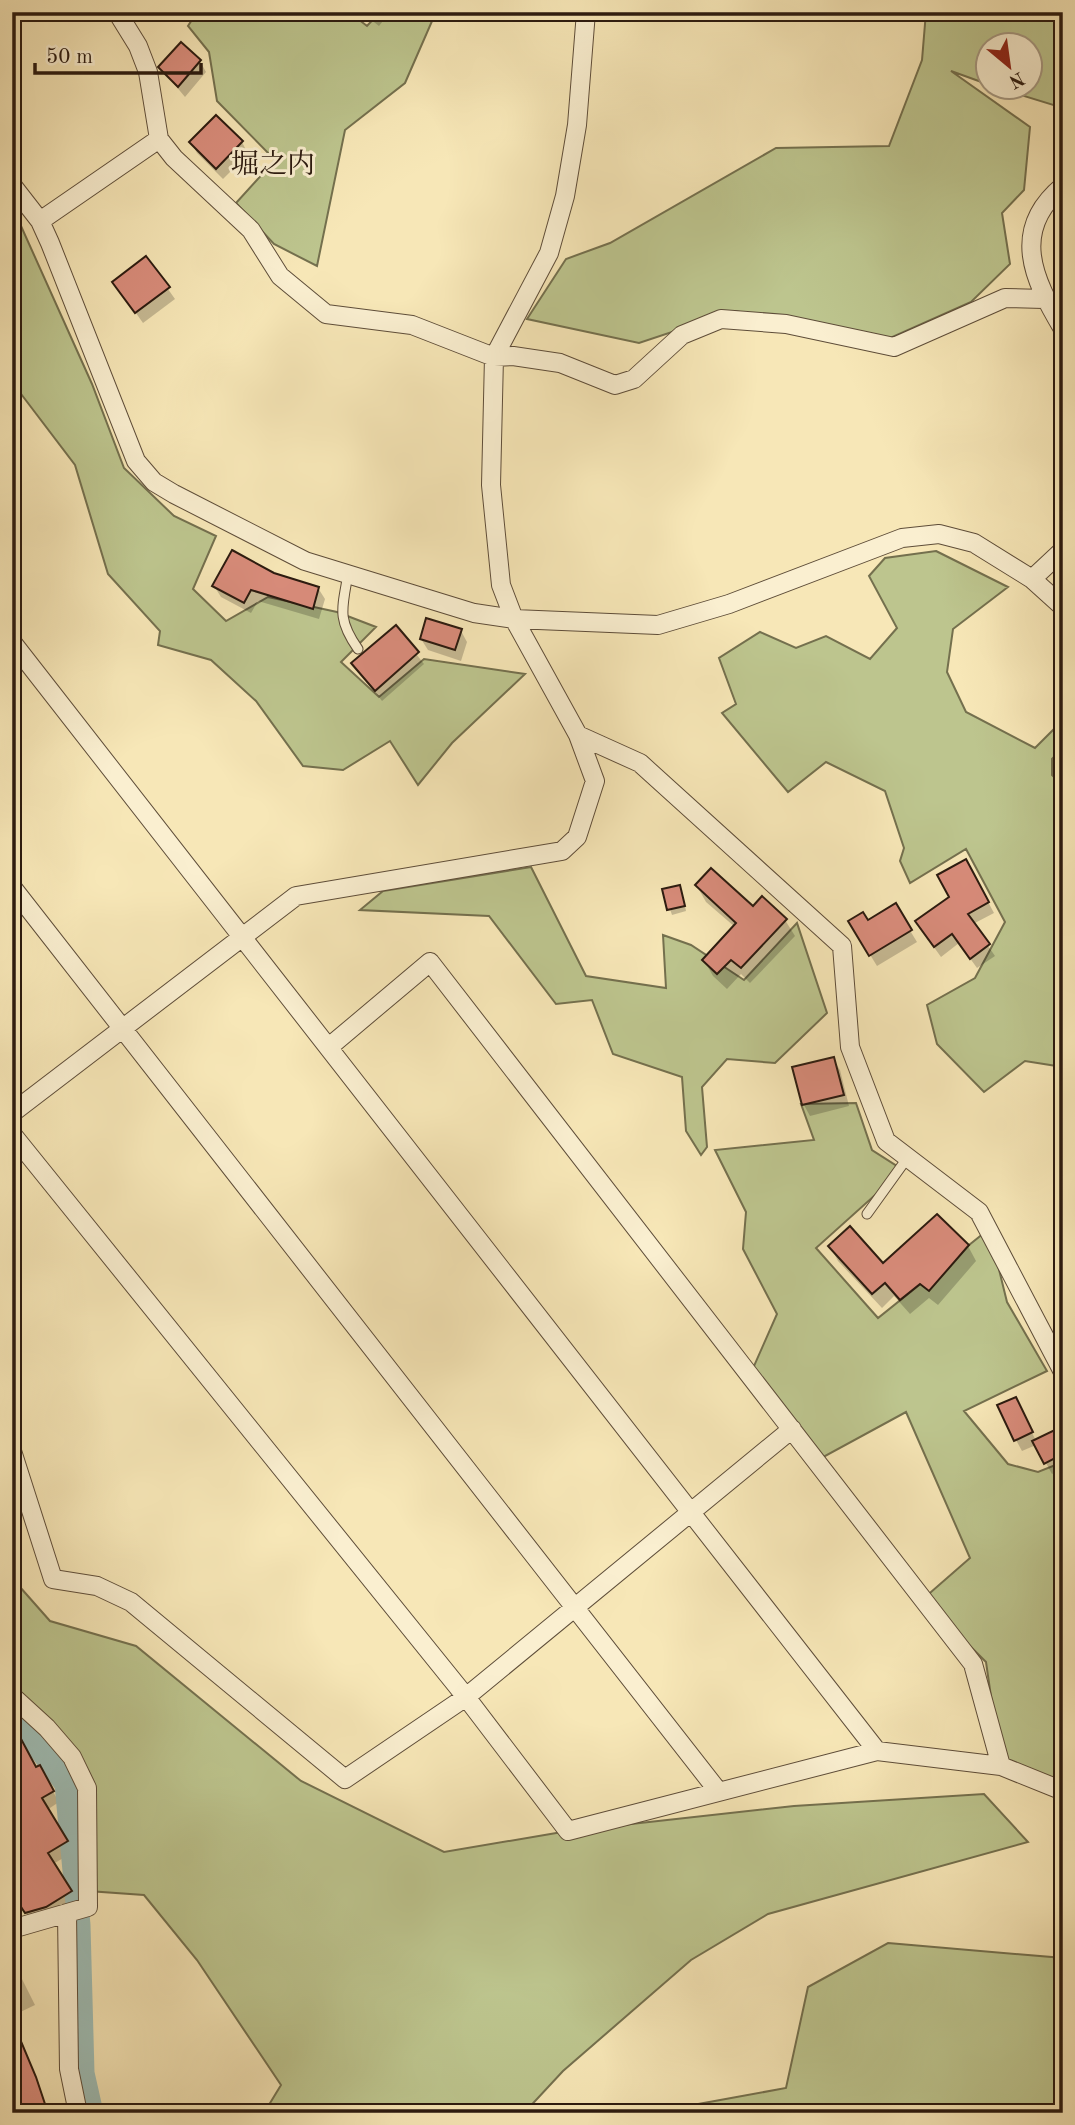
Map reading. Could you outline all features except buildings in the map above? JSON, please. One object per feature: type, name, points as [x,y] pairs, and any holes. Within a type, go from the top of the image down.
[{"type":"street","points":[[117,12],[138,46],[148,72],[159,139],[174,158],[251,230],[280,276],[326,314],[412,325],[494,357],[513,356],[561,363],[615,384],[634,379],[682,335],[722,319],[786,324],[894,347],[1005,298],[1044,299]]},
{"type":"street","points":[[12,1113],[240,936],[296,896],[562,851],[577,837],[595,781],[578,735],[514,619],[501,585],[491,485],[494,357],[549,253],[565,196],[577,125],[586,12]]},
{"type":"street","points":[[40,221],[159,139]]},
{"type":"street","points":[[12,184],[40,221],[136,461],[154,482],[306,561],[474,613],[514,619],[658,625],[729,604],[902,538],[939,534],[974,543],[1032,579],[1063,607]]},
{"type":"street","points":[[1063,186],[1051,195],[1035,222],[1029,253],[1044,299],[1063,329]]},
{"type":"street","points":[[1032,579],[1063,550]]},
{"type":"street","points":[[12,642],[877,1751]]},
{"type":"street","points":[[578,735],[640,763],[842,946],[850,1047],[886,1141],[979,1212],[1063,1372]]},
{"type":"street","points":[[12,887],[577,1607],[718,1791]]},
{"type":"street","points":[[329,1047],[430,962],[974,1664],[1001,1766]]},
{"type":"street","points":[[12,1134],[466,1697],[568,1831],[877,1751],[1001,1766],[1063,1791]]},
{"type":"street","points":[[12,1451],[53,1579],[97,1586],[131,1602],[345,1779],[466,1697],[692,1514],[792,1429]]},
{"type":"street","points":[[12,1696],[47,1728],[72,1757],[87,1788],[88,1907],[12,1929]]},
{"type":"street","points":[[67,1913],[69,2069],[78,2113]]},
{"type":"lane","points":[[348,574],[342,611],[344,630],[358,649]]},
{"type":"lane","points":[[867,1214],[908,1157]]},
{"type":"green space","points":[[197,12],[349,12],[367,26],[380,12],[436,12],[405,83],[345,130],[317,266],[274,244],[236,203],[275,160],[217,101],[209,52],[188,26]]},
{"type":"green space","points":[[926,12],[1063,12],[1063,108],[1044,102],[1044,32],[974,32],[974,79],[951,71],[974,87],[974,102],[995,102],[1030,127],[1024,190],[1002,213],[1010,264],[971,302],[888,339],[735,311],[639,343],[527,319],[566,259],[610,243],[776,148],[889,146],[922,60]]},
{"type":"green space","points":[[12,206],[92,384],[124,468],[174,516],[216,536],[193,589],[226,621],[268,597],[337,612],[376,627],[341,662],[379,697],[424,659],[525,674],[452,743],[418,785],[390,741],[343,770],[303,766],[256,701],[211,660],[158,645],[160,631],[108,574],[75,465],[15,386]]},
{"type":"green space","points":[[936,551],[1008,587],[953,629],[947,672],[966,712],[1035,748],[1063,720],[1063,748],[1052,759],[1052,775],[1063,785],[1063,1067],[1025,1061],[984,1092],[937,1044],[927,1005],[975,978],[1005,922],[966,849],[910,883],[900,861],[904,848],[885,791],[826,762],[788,792],[722,713],[736,704],[719,658],[760,632],[796,648],[826,636],[870,659],[897,628],[869,576],[885,558]]},
{"type":"green space","points":[[531,867],[586,976],[666,988],[663,935],[691,945],[744,980],[797,923],[827,1013],[775,1063],[727,1059],[702,1087],[707,1147],[701,1155],[686,1131],[682,1077],[613,1054],[592,1000],[556,1004],[489,916],[360,910],[383,891]]},
{"type":"green space","points":[[856,1103],[872,1150],[903,1170],[816,1248],[878,1318],[989,1229],[1007,1302],[1047,1371],[964,1411],[1008,1464],[1038,1472],[1063,1462],[1063,1792],[1001,1766],[986,1662],[923,1599],[970,1558],[906,1412],[816,1461],[750,1375],[777,1314],[743,1249],[746,1212],[715,1150],[814,1140],[801,1104]]},
{"type":"green space","points":[[12,1578],[50,1621],[136,1646],[301,1781],[444,1852],[568,1831],[794,1806],[984,1794],[1028,1842],[768,1914],[691,1960],[563,2071],[524,2113],[264,2113],[281,2085],[197,1960],[144,1895],[88,1891],[77,1768],[12,1699]]},
{"type":"green space","points":[[888,1943],[1063,1958],[1063,2113],[685,2113],[693,2105],[786,2088],[808,1987]]},
{"type":"waterway","points":[[12,1712],[66,1784],[79,1925],[83,2073],[92,2113]]},
{"type":"district","name":"堀之内","points":[[273,163]]}]
